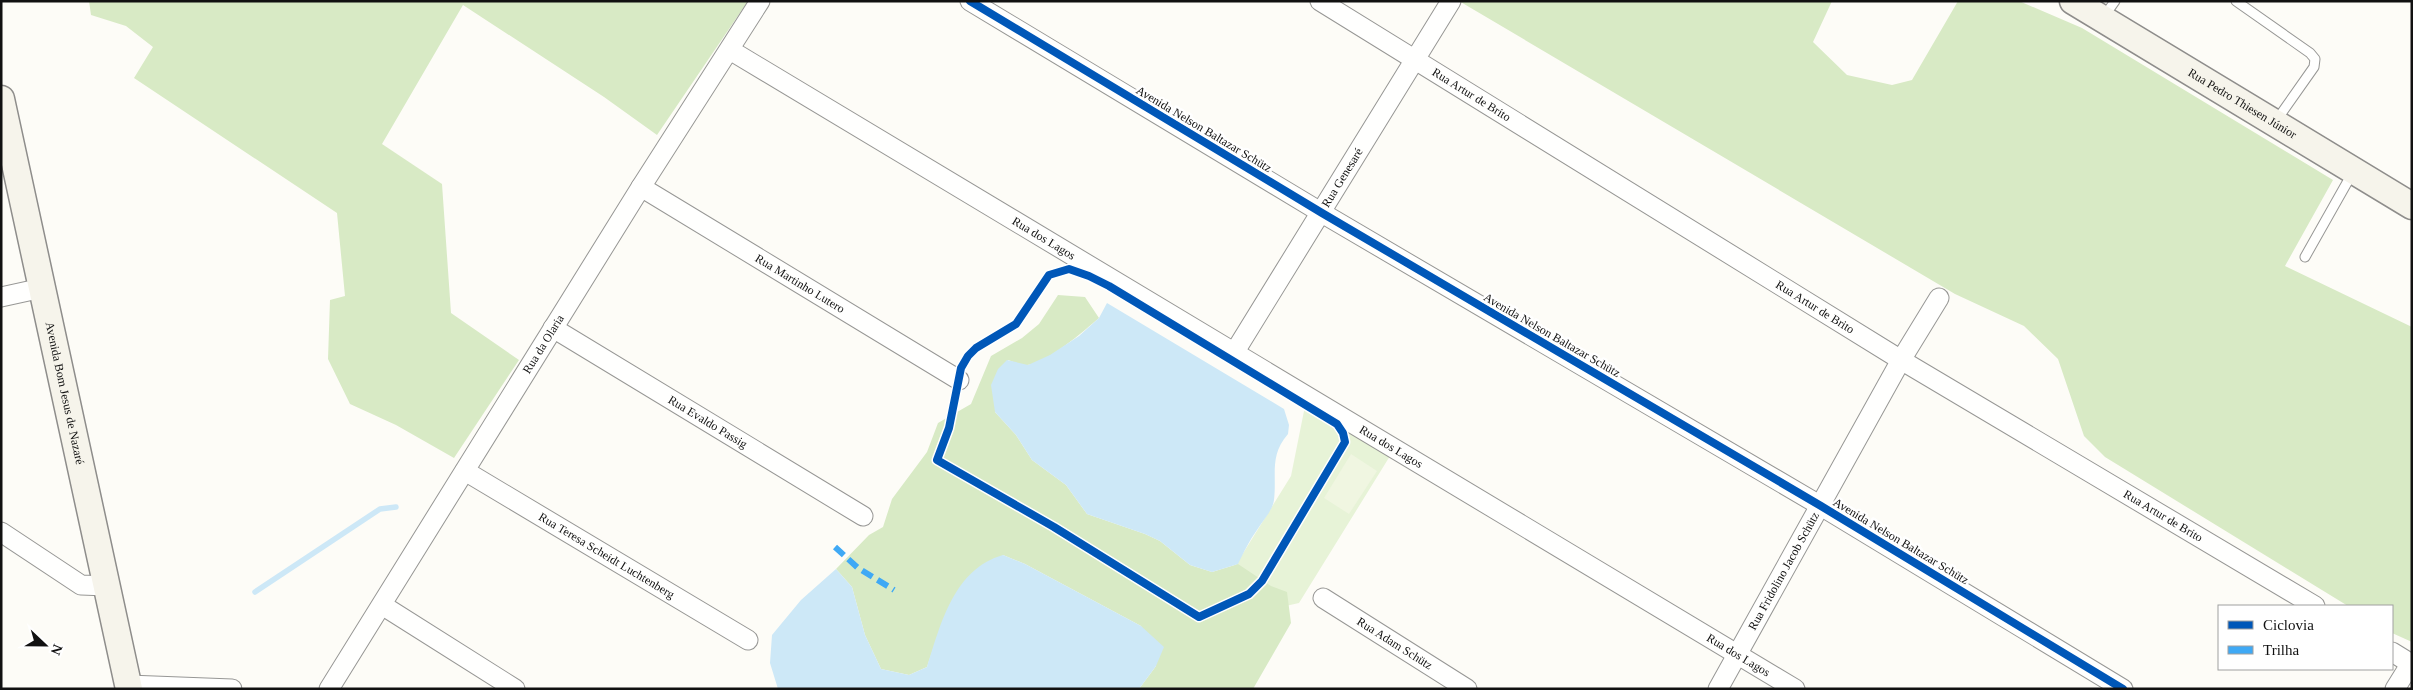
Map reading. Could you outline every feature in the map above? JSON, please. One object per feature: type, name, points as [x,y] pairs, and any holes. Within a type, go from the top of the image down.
[{"type":"main road","name":"Rua Pedro Thiesen Júnior","points":[[2073,1],[2108,10],[2274,123],[2412,206]]},
{"type":"main road","name":"Avenida Bom Jesus de Nazaré","points":[[1,99],[7,152],[42,288],[128,687]]},
{"type":"street","name":"Rua da Olaria","points":[[329,689],[641,187],[760,1]]},
{"type":"street","name":"Avenida Nelson Baltazar Schütz","points":[[970,1],[1322,213],[1821,506],[2123,689]]},
{"type":"street","name":"Rua Artur de Brito","points":[[1320,1],[1901,360],[2312,605]]},
{"type":"street","name":"Rua Genesaré","points":[[1234,353],[1451,1]]},
{"type":"street","name":"Rua dos Lagos","points":[[730,50],[1795,689]]},
{"type":"street","name":"Rua Martinho Lutero","points":[[641,187],[959,380]]},
{"type":"street","points":[[1,297],[42,288]]},
{"type":"street","name":"Rua Fridolino Jacob Schütz","points":[[1718,689],[1901,360],[1939,298]]},
{"type":"street","name":"Rua Evaldo Passig","points":[[553,328],[863,516]]},
{"type":"street","name":"Rua Teresa Scheidt Luchtenberg","points":[[465,471],[748,640]]},
{"type":"street","points":[[1,532],[81,585],[107,586]]},
{"type":"street","name":"Rua Adam Schütz","points":[[1323,598],[1467,689]]},
{"type":"street","points":[[382,605],[515,689]]},
{"type":"street","points":[[2395,689],[2408,668],[2398,656]]},
{"type":"street","points":[[128,687],[232,689]]},
{"type":"lane","points":[[2236,1],[2310,53],[2315,59],[2314,67],[2274,123]]},
{"type":"lane","points":[[2305,257],[2353,171]]},
{"type":"green space","points":[[89,1],[748,1],[657,135],[604,97],[463,5],[382,144],[442,184],[451,313],[519,360],[454,458],[396,425],[350,404],[328,359],[330,300],[345,296],[337,213],[134,78],[153,47],[126,26],[91,15]]},
{"type":"green space","points":[[1459,1],[1832,1],[1813,42],[1847,75],[1892,85],[1912,80],[1958,1],[2019,1],[2082,28],[2333,180],[2285,266],[2412,327],[2412,642],[2393,633],[2393,605],[2346,605],[2105,457],[2084,436],[2058,359],[2024,326],[1955,294]]},
{"type":"green space","points":[[1058,295],[1085,297],[1099,318],[1064,346],[1044,359],[1027,365],[1008,360],[995,412],[1016,435],[1032,460],[1066,485],[1087,514],[1160,541],[1190,565],[1212,572],[1238,564],[1271,586],[1287,592],[1291,623],[1253,689],[1139,689],[1156,666],[1141,626],[1025,564],[1003,555],[933,649],[927,667],[909,675],[881,669],[865,635],[852,587],[836,569],[869,535],[883,527],[892,499],[927,452],[938,423],[971,404],[991,356],[1022,338],[1039,324]]},
{"type":"green space","points":[[1305,406],[1390,456],[1299,603],[1236,617],[1219,592],[1291,476]]},
{"type":"green space","points":[[1351,454],[1377,471],[1349,514],[1324,498]]},
{"type":"water","points":[[1107,303],[1284,409],[1289,425],[1288,434],[1278,450],[1276,458],[1273,504],[1249,542],[1238,564],[1212,572],[1190,565],[1160,541],[1087,514],[1066,485],[1032,460],[1016,435],[995,412],[991,385],[998,369],[1007,360],[1028,365],[1050,355],[1079,336],[1099,318]]},
{"type":"water","points":[[1003,555],[1025,564],[1141,626],[1164,647],[1156,666],[1139,689],[778,689],[770,663],[772,635],[801,600],[836,569],[852,587],[865,635],[881,669],[909,675],[927,667],[944,616],[961,585],[972,572],[986,562]]},
{"type":"waterway","points":[[255,592],[380,509],[396,507]]},
{"type":"marked path","points":[[835,547],[858,568],[894,590]]},
{"type":"cycle path","points":[[970,1],[1322,213],[1821,506],[2123,689]]},
{"type":"cycle path","points":[[1069,269],[1109,286],[1337,424],[1343,433],[1345,442],[1262,581],[1249,594],[1199,617],[1054,527],[937,460],[949,428],[961,368],[968,356],[976,348],[1016,324],[1049,275],[1069,269]]}]
